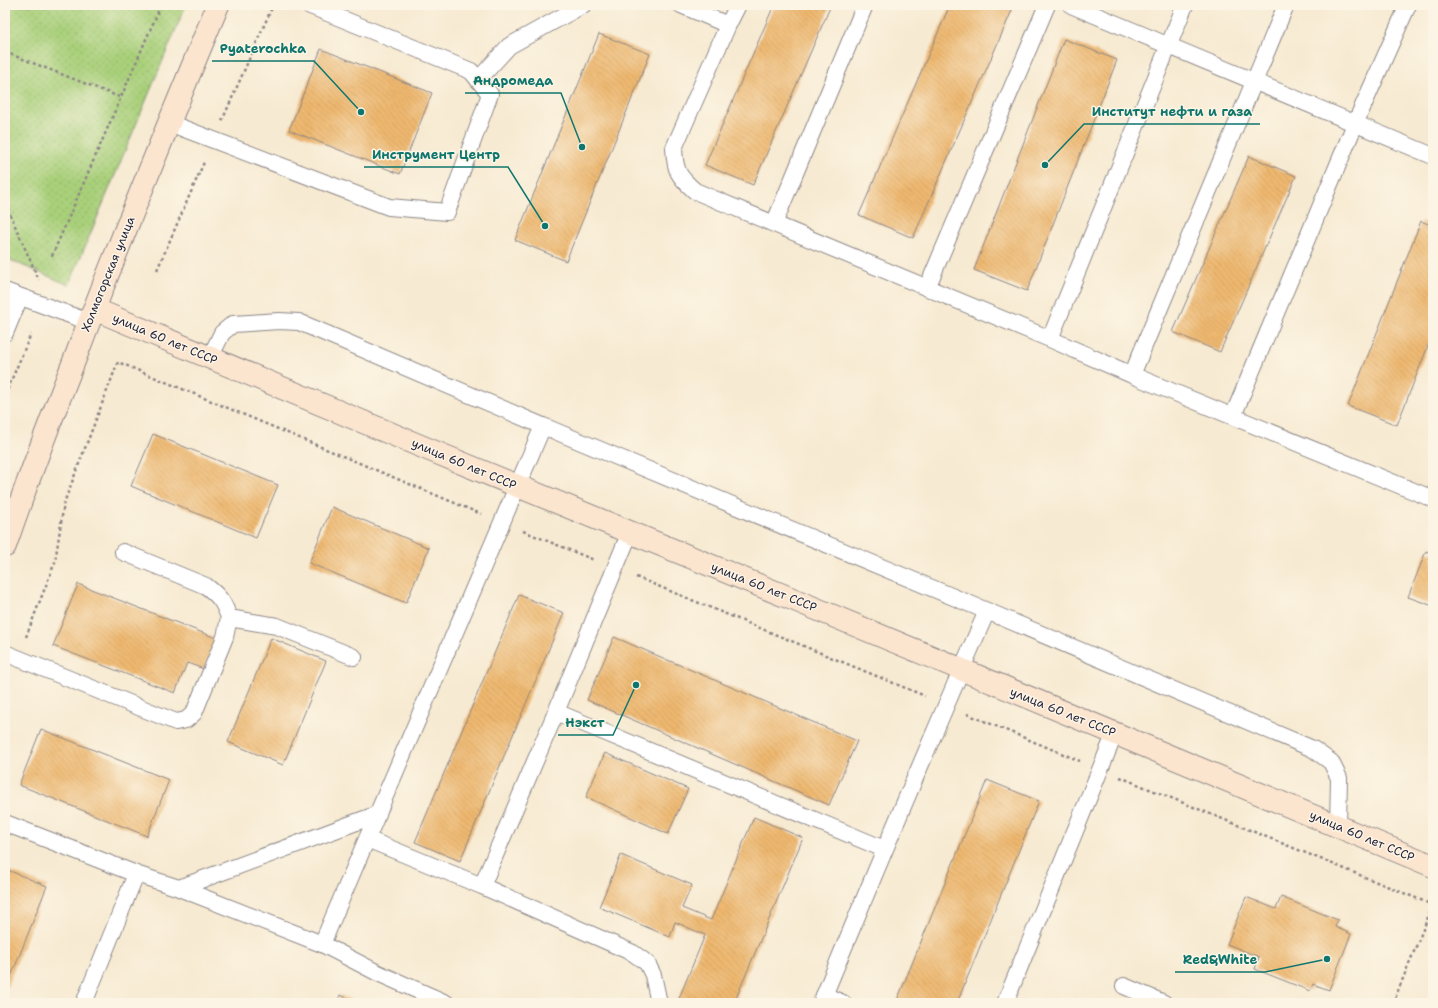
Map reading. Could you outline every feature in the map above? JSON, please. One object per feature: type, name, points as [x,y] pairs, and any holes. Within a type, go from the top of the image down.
[{"type":"main road","name":"Холмогорская улица","points":[[5,546],[40,448],[169,123],[218,5]]},
{"type":"main road","name":"улица 60 лет СССР","points":[[92,316],[210,358],[1433,866]]},
{"type":"lane","points":[[169,123],[389,207],[447,212],[490,94],[471,71],[308,5]]},
{"type":"lane","points":[[478,80],[509,46],[583,5]]},
{"type":"lane","points":[[681,5],[728,24]]},
{"type":"lane","points":[[738,5],[728,24],[674,148],[675,164],[681,178],[695,191],[1050,339],[1132,375],[1433,499]]},
{"type":"lane","points":[[774,224],[865,5]]},
{"type":"lane","points":[[927,288],[1047,5]]},
{"type":"lane","points":[[1071,5],[1433,156]]},
{"type":"lane","points":[[1050,339],[1185,5]]},
{"type":"lane","points":[[1132,375],[1286,5]]},
{"type":"lane","points":[[1233,416],[1356,124],[1408,5]]},
{"type":"lane","points":[[5,291],[92,316]]},
{"type":"lane","points":[[5,333],[20,296]]},
{"type":"lane","points":[[210,358],[222,333],[233,324],[279,321],[299,322],[1313,749],[1331,762],[1339,778],[1338,826]]},
{"type":"lane","points":[[322,944],[543,426]]},
{"type":"lane","points":[[482,886],[630,532]]},
{"type":"lane","points":[[11,656],[176,722],[186,720],[194,714],[225,637],[229,618],[224,603],[216,593],[206,586],[122,552]]},
{"type":"lane","points":[[843,1003],[823,999],[884,849],[945,705],[987,611]]},
{"type":"lane","points":[[229,618],[277,626],[354,657]]},
{"type":"lane","points":[[556,712],[884,849]]},
{"type":"lane","points":[[1005,1003],[1115,733]]},
{"type":"lane","points":[[179,888],[378,814]]},
{"type":"lane","points":[[5,824],[136,874],[179,888],[322,944],[378,973],[446,1003]]},
{"type":"lane","points":[[367,839],[482,886],[633,953],[646,963],[653,975],[660,1003]]},
{"type":"lane","points":[[84,1003],[136,874]]},
{"type":"lane","points":[[1124,986],[1164,1003]]},
{"type":"path","points":[[52,256],[162,5]]},
{"type":"path","points":[[5,52],[122,98]]},
{"type":"path","points":[[5,203],[41,284]]},
{"type":"path","points":[[5,395],[31,334]]},
{"type":"path","points":[[5,690],[11,656],[55,562],[64,503],[118,362],[502,523],[1433,905],[1393,1003]]},
{"type":"green space","points":[[5,5],[186,5],[69,285],[5,258]]},
{"type":"building","points":[[774,5],[831,5],[753,185],[705,165]]},
{"type":"building","points":[[950,5],[1005,5],[1013,8],[913,238],[859,215]]},
{"type":"building","points":[[599,34],[650,54],[566,261],[515,240]]},
{"type":"building","points":[[1064,39],[1117,60],[1027,291],[974,270]]},
{"type":"building","points":[[321,49],[432,93],[400,174],[289,130]]},
{"type":"building","points":[[1249,156],[1296,176],[1220,352],[1173,332]]},
{"type":"building","points":[[1421,221],[1433,226],[1433,333],[1397,425],[1348,406]]},
{"type":"building","points":[[153,434],[278,485],[256,538],[131,486]]},
{"type":"building","points":[[332,507],[429,548],[406,603],[309,563]]},
{"type":"building","points":[[1426,551],[1433,554],[1433,606],[1408,597]]},
{"type":"building","points":[[78,584],[216,638],[204,669],[187,663],[175,693],[53,646]]},
{"type":"building","points":[[519,595],[564,613],[460,861],[415,842]]},
{"type":"building","points":[[614,637],[857,741],[829,805],[587,700]]},
{"type":"building","points":[[271,638],[326,661],[283,765],[228,742]]},
{"type":"building","points":[[41,729],[169,780],[147,836],[19,785]]},
{"type":"building","points":[[605,753],[688,789],[668,834],[586,797]]},
{"type":"building","points":[[987,780],[1039,801],[957,1003],[896,1003]]},
{"type":"building","points":[[754,817],[803,838],[734,1003],[677,1003],[705,935],[675,922],[670,937],[599,907],[621,855],[692,885],[682,908],[711,920]]},
{"type":"building","points":[[5,869],[47,886],[5,992]]},
{"type":"building","points":[[1246,897],[1276,909],[1281,897],[1338,920],[1335,927],[1351,934],[1329,990],[1313,984],[1310,991],[1255,969],[1259,957],[1227,944]]},
{"type":"building","points":[[340,995],[360,1003],[337,1003]]},
{"type":"place","name":"Pyaterochka","points":[[361,112]]},
{"type":"place","name":"Андромеда","points":[[582,147]]},
{"type":"place","name":"Институт нефти и газа","points":[[1045,165]]},
{"type":"place","name":"Инструмент Центр","points":[[545,226]]},
{"type":"place","name":"Нэкст","points":[[636,685]]},
{"type":"place","name":"Red&White","points":[[1327,959]]}]
